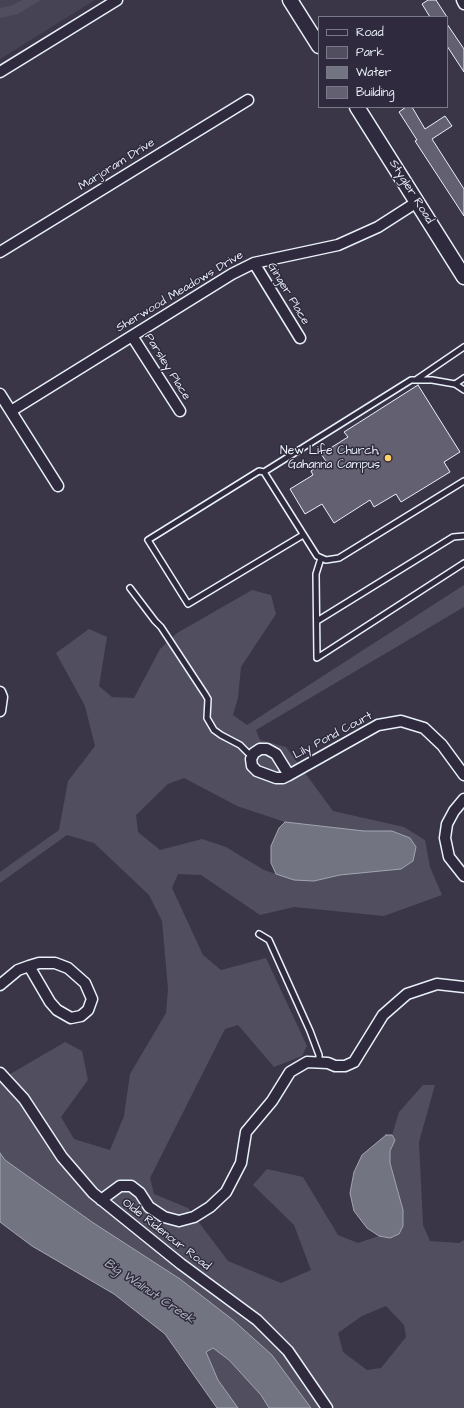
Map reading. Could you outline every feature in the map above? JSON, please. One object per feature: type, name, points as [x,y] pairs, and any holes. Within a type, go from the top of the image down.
[{"type":"main road","points":[[290,0],[318,44]]},
{"type":"main road","name":"Stygler Road","points":[[358,108],[464,277]]},
{"type":"street","points":[[0,72],[117,0]]},
{"type":"street","points":[[462,0],[464,4]]},
{"type":"street","name":"Marjoram Drive","points":[[0,252],[248,100]]},
{"type":"street","name":"Sherwood Meadows Drive","points":[[11,411],[254,263],[338,245],[378,226],[417,202]]},
{"type":"street","name":"Ginger Place","points":[[254,263],[300,338]]},
{"type":"street","name":"Parsley Place","points":[[132,336],[180,411]]},
{"type":"street","points":[[0,394],[58,486]]},
{"type":"street","points":[[0,692],[2,697],[0,711]]},
{"type":"street","name":"Lily Pond Court","points":[[288,774],[276,754],[267,749],[260,749],[254,753],[251,759],[252,766],[257,771],[276,778],[283,778],[378,725],[401,722],[424,728],[442,745],[464,776]]},
{"type":"street","points":[[464,799],[454,811],[447,824],[445,838],[449,857],[464,876]]},
{"type":"street","points":[[0,986],[18,970],[29,966],[47,962],[61,965],[74,972],[85,983],[92,999],[88,1010],[81,1016],[71,1018],[57,1010],[50,1002],[29,966]]},
{"type":"street","points":[[102,1200],[120,1186],[131,1186],[140,1193],[149,1207],[164,1217],[179,1221],[194,1218],[210,1208],[226,1192],[241,1163],[246,1132],[272,1101],[290,1072],[307,1062],[319,1062],[345,1066],[354,1062],[383,1015],[407,994],[437,984],[464,987]]},
{"type":"street","name":"Olde Ridenour Road","points":[[0,1072],[24,1099],[62,1157],[102,1200],[181,1264],[258,1320],[288,1351],[327,1408]]},
{"type":"lane","points":[[304,535],[188,604],[148,540],[259,471],[264,472],[411,380],[416,379],[464,347]]},
{"type":"lane","points":[[455,384],[464,378]]},
{"type":"lane","points":[[416,379],[455,384],[464,390]]},
{"type":"lane","points":[[264,472],[317,556],[326,560],[338,558],[464,481]]},
{"type":"lane","points":[[317,621],[453,537],[464,536]]},
{"type":"lane","points":[[322,558],[316,574],[317,658],[464,563]]},
{"type":"lane","points":[[130,588],[155,622],[161,626],[206,694],[208,699],[207,718],[214,730],[220,736],[240,745],[248,753],[254,753]]},
{"type":"lane","points":[[259,934],[269,940],[310,1031],[319,1055],[319,1062]]},
{"type":"shaded area","points":[[0,0],[95,0],[0,59]]},
{"type":"green space","points":[[23,0],[41,0],[18,14],[0,18],[0,8],[10,6]]},
{"type":"green space","points":[[464,585],[464,607],[256,730],[260,740],[286,747],[333,811],[404,827],[425,840],[430,867],[442,895],[384,916],[294,907],[260,915],[201,875],[178,874],[172,888],[203,955],[221,970],[266,958],[307,1046],[302,1056],[274,1067],[238,1025],[225,1029],[150,1178],[154,1194],[188,1208],[228,1261],[281,1283],[311,1270],[294,1225],[253,1185],[267,1169],[303,1177],[338,1235],[358,1243],[379,1236],[390,1238],[398,1234],[403,1225],[403,1210],[390,1163],[390,1151],[395,1140],[392,1135],[399,1112],[423,1085],[435,1085],[419,1142],[423,1225],[430,1241],[459,1243],[464,1240],[464,1408],[311,1408],[272,1355],[180,1279],[92,1222],[5,1160],[0,1153],[0,1080],[65,1042],[82,1051],[88,1080],[61,1117],[74,1139],[110,1150],[124,1116],[130,1074],[166,1013],[168,989],[162,921],[149,895],[94,843],[67,835],[0,883],[0,872],[59,830],[68,781],[95,746],[85,706],[56,653],[89,629],[107,637],[99,686],[112,697],[134,698],[160,649],[177,633],[252,590],[271,595],[276,614],[241,667],[238,698],[233,715],[247,725]],"holes":[[[184,778],[237,806],[285,822],[364,831],[392,831],[401,869],[340,875],[314,881],[294,880],[264,870],[226,847],[202,839],[160,850],[138,832],[136,815],[168,784]],[[386,1306],[404,1325],[406,1337],[381,1368],[367,1370],[343,1352],[338,1333],[362,1316]]]},
{"type":"green space","points":[[213,1348],[229,1360],[261,1395],[269,1408],[238,1408],[218,1380],[206,1352]]},
{"type":"water","points":[[285,822],[364,831],[392,831],[410,838],[416,847],[413,861],[401,869],[340,875],[314,881],[294,880],[276,874],[271,863],[271,846],[279,828]]},
{"type":"water","points":[[386,1135],[392,1135],[395,1140],[390,1151],[390,1163],[403,1210],[403,1226],[399,1234],[390,1238],[379,1236],[367,1228],[354,1211],[350,1193],[354,1172],[362,1155]]},
{"type":"water","name":"Big Walnut Creek","points":[[0,1153],[5,1160],[92,1222],[180,1279],[233,1320],[272,1355],[311,1408],[269,1408],[261,1395],[229,1360],[213,1348],[206,1352],[218,1380],[238,1408],[217,1408],[165,1334],[114,1294],[32,1246],[0,1222]]},
{"type":"building","points":[[428,0],[436,0],[446,16],[429,16],[422,4]]},
{"type":"building","points":[[448,25],[464,49],[464,72],[448,48]]},
{"type":"building","points":[[405,108],[413,108],[425,129],[445,116],[452,126],[432,139],[464,189],[464,216],[415,141],[417,140],[399,112]]},
{"type":"building","name":"New Life Church, Gahanna Campus","points":[[418,385],[460,452],[444,462],[450,472],[401,502],[396,494],[374,507],[370,500],[334,523],[322,504],[305,514],[290,489],[313,475],[311,471],[326,461],[321,454],[348,437],[344,432]]},
{"type":"place","name":"New Life Church, Gahanna Campus","points":[[388,458]]}]
